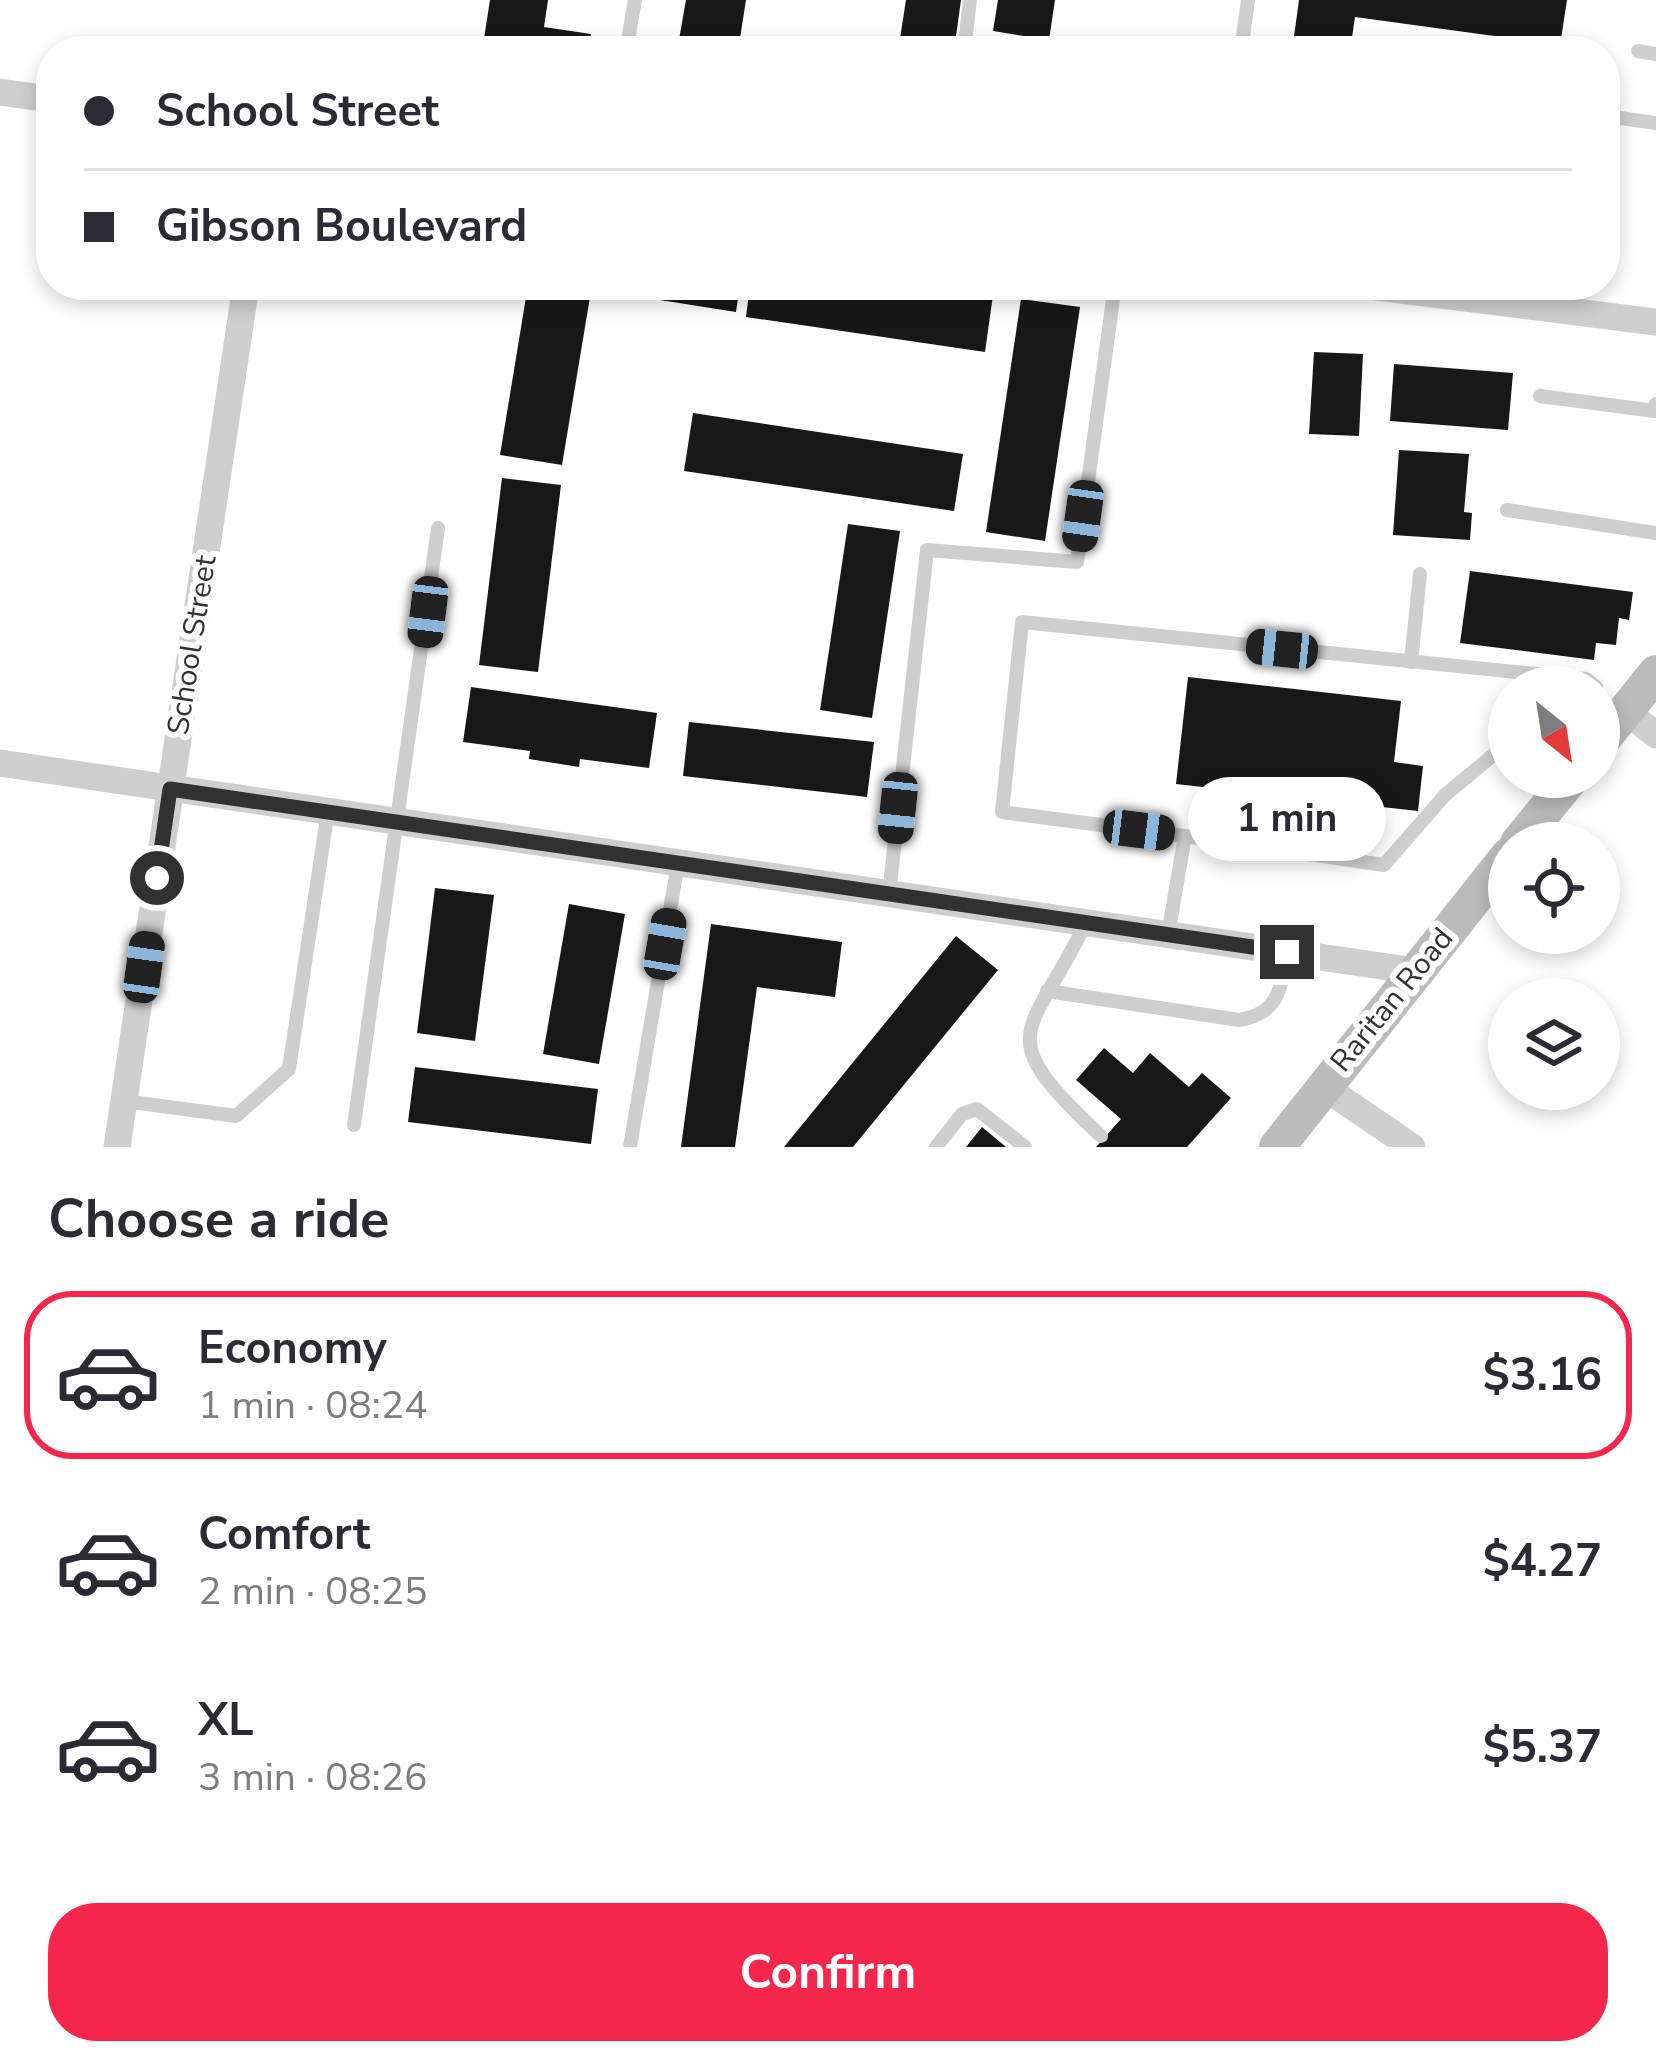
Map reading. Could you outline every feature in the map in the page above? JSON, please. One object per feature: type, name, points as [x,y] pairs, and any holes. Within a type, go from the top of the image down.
[{"type":"main road","points":[[1620,690],[1656,673]]},
{"type":"main road","points":[[1536,822],[1555,798]]},
{"type":"main road","name":"Raritan Road","points":[[1277,1147],[1488,881]]},
{"type":"street","points":[[0,92],[36,97]]},
{"type":"street","name":"School Street","points":[[117,1147],[244,300]]},
{"type":"street","points":[[1481,300],[1656,322]]},
{"type":"street","points":[[1620,706],[1656,735]]},
{"type":"street","points":[[0,763],[1415,971]]},
{"type":"street","points":[[1324,1087],[1412,1147]]},
{"type":"lane","points":[[629,36],[635,0]]},
{"type":"lane","points":[[966,36],[970,0]]},
{"type":"lane","points":[[1242,36],[1248,0]]},
{"type":"lane","points":[[1638,51],[1656,54]]},
{"type":"lane","points":[[1620,118],[1656,123]]},
{"type":"lane","points":[[889,894],[927,550],[1077,562],[1113,300]]},
{"type":"lane","points":[[1540,396],[1654,412],[1656,404]]},
{"type":"lane","points":[[1507,510],[1656,532]]},
{"type":"lane","points":[[354,1125],[401,822],[438,528]]},
{"type":"lane","points":[[1412,662],[1420,574]]},
{"type":"lane","points":[[1488,669],[1022,622],[1002,812],[1384,865],[1445,795],[1488,759]]},
{"type":"lane","points":[[124,1101],[236,1116],[289,1069],[328,812]]},
{"type":"lane","points":[[1168,934],[1185,836]]},
{"type":"lane","points":[[630,1147],[679,863]]},
{"type":"lane","points":[[1086,923],[1031,1017],[1029,1040],[1038,1072],[1101,1136]]},
{"type":"lane","points":[[1047,991],[1239,1020],[1258,1017],[1280,993],[1287,952]]},
{"type":"lane","points":[[936,1147],[962,1114],[977,1108],[1025,1147]]},
{"type":"building","points":[[490,0],[548,0],[544,27],[591,34],[591,36],[484,36]]},
{"type":"building","points":[[686,0],[746,0],[740,36],[680,36]]},
{"type":"building","points":[[906,0],[961,0],[956,36],[900,36]]},
{"type":"building","points":[[998,0],[1055,0],[1050,36],[993,31]]},
{"type":"building","points":[[1299,0],[1567,0],[1561,36],[1494,36],[1355,17],[1352,36],[1294,36]]},
{"type":"building","points":[[526,300],[590,300],[562,465],[500,455]]},
{"type":"building","points":[[660,300],[738,300],[736,312]]},
{"type":"building","points":[[748,300],[992,300],[985,352],[746,317]]},
{"type":"building","points":[[1021,300],[1080,307],[1045,541],[986,532]]},
{"type":"building","points":[[1314,352],[1363,354],[1359,436],[1309,434]]},
{"type":"building","points":[[1394,364],[1513,373],[1508,430],[1390,421]]},
{"type":"building","points":[[693,413],[963,454],[954,511],[684,471]]},
{"type":"building","points":[[1399,450],[1469,454],[1464,512],[1472,513],[1470,540],[1393,535]]},
{"type":"building","points":[[502,478],[561,485],[538,672],[479,665]]},
{"type":"building","points":[[848,524],[900,531],[872,718],[820,710]]},
{"type":"building","points":[[1470,571],[1633,592],[1629,620],[1619,618],[1616,645],[1596,643],[1594,660],[1460,643]]},
{"type":"building","points":[[1188,677],[1401,701],[1394,762],[1423,766],[1418,811],[1176,784]]},
{"type":"building","points":[[471,687],[657,713],[649,768],[580,759],[579,767],[529,759],[530,751],[463,742]]},
{"type":"building","points":[[689,722],[874,742],[867,797],[683,776]]},
{"type":"building","points":[[435,888],[494,895],[475,1041],[417,1033]]},
{"type":"building","points":[[569,904],[625,914],[599,1064],[543,1054]]},
{"type":"building","points":[[711,924],[842,942],[835,997],[757,987],[735,1147],[681,1147]]},
{"type":"building","points":[[956,936],[998,970],[853,1147],[784,1147]]},
{"type":"building","points":[[1104,1048],[1133,1073],[1150,1053],[1189,1087],[1202,1073],[1231,1098],[1187,1147],[1096,1147],[1121,1119],[1076,1080]]},
{"type":"building","points":[[415,1067],[598,1089],[591,1144],[408,1122]]},
{"type":"building","points":[[982,1127],[1006,1147],[966,1147]]},
{"type":"route","points":[[157,878],[170,789],[1287,952]]}]
